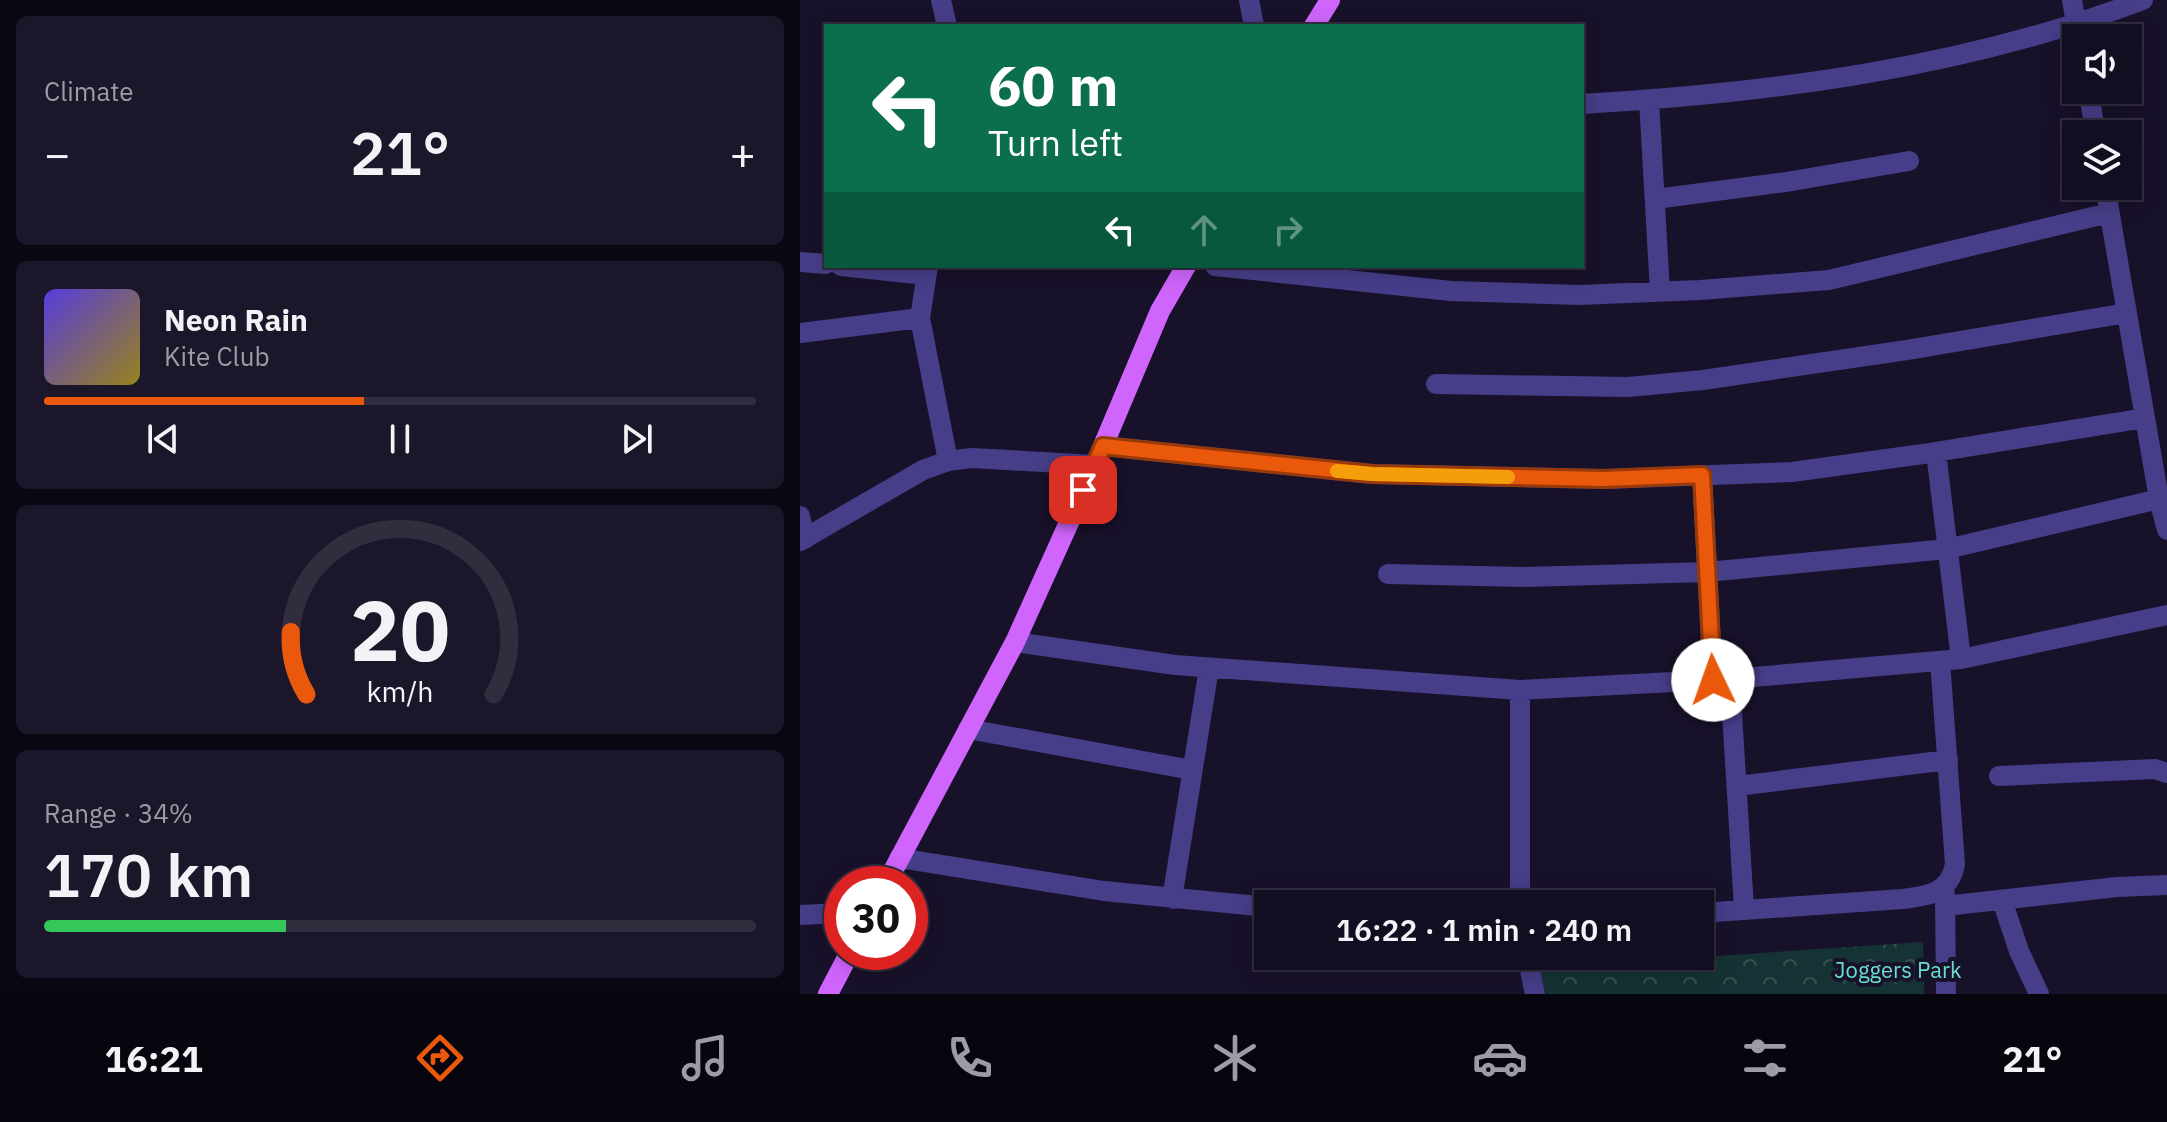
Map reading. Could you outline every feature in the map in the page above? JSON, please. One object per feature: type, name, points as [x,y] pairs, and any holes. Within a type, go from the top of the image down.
[{"type":"main road","points":[[1315,24],[1330,0]]},
{"type":"main road","points":[[895,866],[1015,642],[1160,311],[1185,268]]},
{"type":"main road","points":[[828,994],[841,970]]},
{"type":"street","points":[[941,0],[947,24]]},
{"type":"street","points":[[1249,0],[1254,24]]},
{"type":"street","points":[[2072,0],[2076,24]]},
{"type":"street","points":[[2094,24],[2143,0]]},
{"type":"street","points":[[1584,104],[1649,100],[1871,74],[2062,35]]},
{"type":"street","points":[[1649,100],[1660,292]]},
{"type":"street","points":[[1655,199],[1786,182],[1909,161]]},
{"type":"street","points":[[2107,200],[2167,530]]},
{"type":"street","points":[[1234,268],[1451,291],[1579,295],[1660,292],[1829,280],[2109,213]]},
{"type":"street","points":[[800,262],[824,264]]},
{"type":"street","points":[[884,268],[927,270],[920,318],[948,461]]},
{"type":"street","points":[[1436,384],[1628,387],[1703,380],[2127,313]]},
{"type":"street","points":[[800,333],[920,318]]},
{"type":"street","points":[[800,516],[802,540],[923,470],[948,461],[972,458],[1099,455],[1372,474],[1604,479],[1792,472],[2145,418]]},
{"type":"street","points":[[1936,452],[1947,549],[1950,660],[1948,760],[1955,864],[1945,896],[1946,994]]},
{"type":"street","points":[[1702,475],[1707,572],[1737,786],[1744,909]]},
{"type":"street","points":[[1388,574],[1524,577],[1707,572],[1947,549],[2159,499]]},
{"type":"street","points":[[1015,642],[1209,668],[1520,690],[1722,680],[1950,660],[2167,615]]},
{"type":"street","points":[[1172,899],[1209,668]]},
{"type":"street","points":[[1520,690],[1520,890]]},
{"type":"street","points":[[968,729],[1192,770]]},
{"type":"street","points":[[1737,786],[1948,760]]},
{"type":"street","points":[[1999,776],[2155,769],[2167,773]]},
{"type":"street","points":[[899,858],[1104,891],[1254,906]]},
{"type":"street","points":[[1714,912],[1926,896],[2002,900],[2117,887],[2167,885]]},
{"type":"street","points":[[2002,900],[2019,951],[2039,994]]},
{"type":"street","points":[[800,915],[824,914]]},
{"type":"street","points":[[1530,970],[1535,994]]},
{"type":"green space","name":"Joggers Park","points":[[1923,942],[1924,994],[1546,994],[1540,970],[1714,970],[1714,956]]},
{"type":"slow traffic","points":[[1337,471],[1508,477]]},
{"type":"route","points":[[1083,490],[1103,446],[1372,474],[1604,479],[1702,475],[1713,680]]}]
